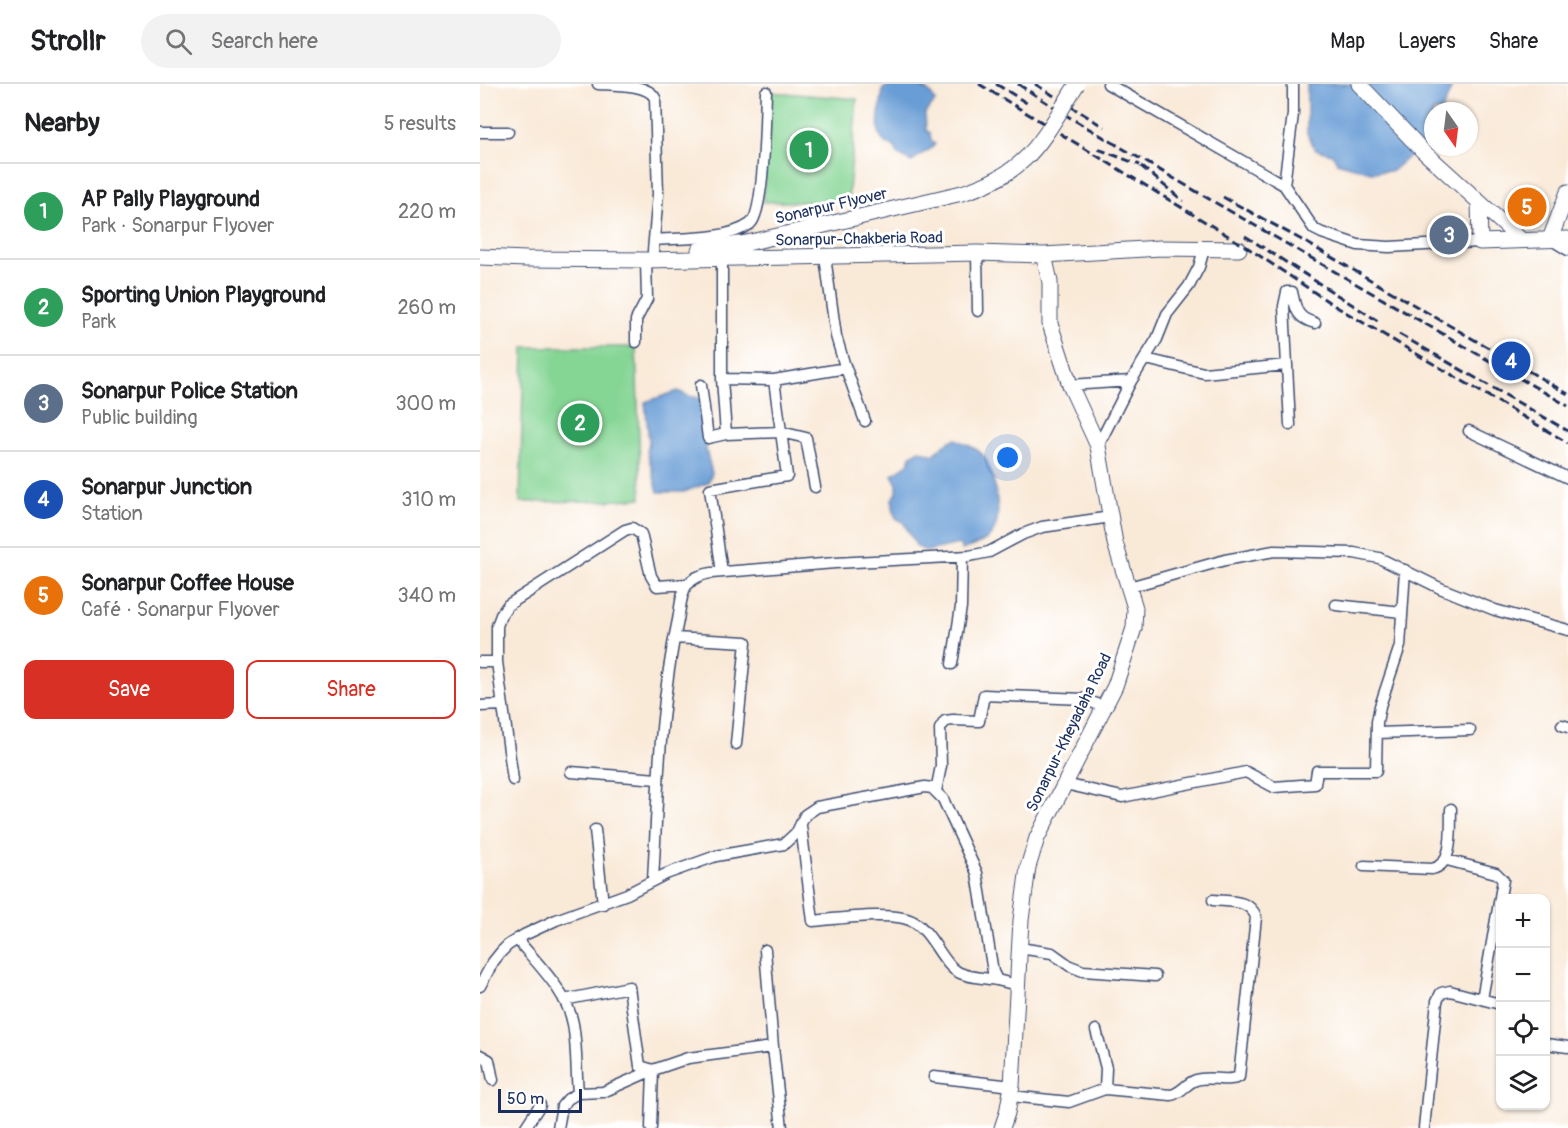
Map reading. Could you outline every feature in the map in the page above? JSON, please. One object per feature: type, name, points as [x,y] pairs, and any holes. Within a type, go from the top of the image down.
[{"type":"main road","name":"Sonarpur Flyover","points":[[480,256],[544,258],[584,251],[714,249],[962,194],[1002,178],[1029,157],[1077,84]]},
{"type":"main road","points":[[1359,84],[1423,151],[1520,239]]},
{"type":"main road","points":[[1550,238],[1568,192]]},
{"type":"main road","points":[[1479,202],[1480,242],[1568,239]]},
{"type":"main road","name":"Sonarpur-Chakberia Road","points":[[651,250],[722,259],[976,253],[1044,255],[1161,248],[1239,249]]},
{"type":"main road","name":"Sonarpur-Kheyadaha Road","points":[[1002,1128],[1011,1091],[1021,920],[1031,853],[1036,838],[1115,686],[1134,628],[1134,608],[1115,543],[1098,446],[1070,385],[1050,324],[1050,282],[1044,255]]},
{"type":"street","points":[[598,84],[639,84],[652,90],[654,98],[658,194],[647,299],[636,320],[636,342]]},
{"type":"street","points":[[1108,84],[1284,185],[1314,229],[1337,239],[1358,245],[1389,247],[1480,242]]},
{"type":"street","points":[[1284,185],[1293,114],[1293,84]]},
{"type":"street","points":[[651,250],[716,236],[740,229],[752,222],[760,202],[766,92]]},
{"type":"street","points":[[480,132],[508,132]]},
{"type":"street","points":[[1550,238],[1568,250]]},
{"type":"street","points":[[1098,446],[1131,381],[1157,339],[1167,314],[1189,286],[1199,267],[1204,249]]},
{"type":"street","points":[[976,253],[978,311]]},
{"type":"street","points":[[825,257],[836,336],[865,421]]},
{"type":"street","points":[[722,259],[722,380],[726,434]]},
{"type":"street","points":[[1290,424],[1284,306],[1287,292],[1292,292],[1296,309],[1304,320],[1315,323]]},
{"type":"street","points":[[1146,359],[1204,373],[1287,365]]},
{"type":"street","points":[[722,380],[774,380],[846,368]]},
{"type":"street","points":[[722,572],[710,489],[788,476],[774,380]]},
{"type":"street","points":[[1070,385],[1131,381]]},
{"type":"street","points":[[701,385],[708,438],[726,434],[781,432],[806,438],[815,487]]},
{"type":"street","points":[[1469,431],[1568,478]]},
{"type":"street","points":[[653,880],[657,779],[665,689],[685,586],[697,576],[722,572],[962,557],[989,552],[1042,527],[1111,517]]},
{"type":"street","points":[[513,780],[497,662],[497,626],[508,605],[632,528],[641,534],[651,576],[657,586],[688,584]]},
{"type":"street","points":[[1129,586],[1225,560],[1274,551],[1354,553],[1379,558],[1440,588],[1495,610],[1568,630]]},
{"type":"street","points":[[952,664],[961,607],[962,557]]},
{"type":"street","points":[[1065,784],[1122,796],[1246,772],[1274,787],[1315,784],[1317,771],[1376,771],[1380,706],[1400,646],[1405,570]]},
{"type":"street","points":[[1336,605],[1402,612]]},
{"type":"street","points":[[674,638],[746,642],[736,744]]},
{"type":"street","points":[[480,662],[497,662]]},
{"type":"street","points":[[936,791],[941,766],[940,729],[945,722],[953,720],[980,721],[984,695],[1084,699],[1104,707]]},
{"type":"street","points":[[480,706],[503,705]]},
{"type":"street","points":[[1377,733],[1470,730]]},
{"type":"street","points":[[571,772],[657,779]]},
{"type":"street","points":[[480,986],[484,969],[508,945],[556,920],[603,904],[653,880],[716,856],[784,844],[793,838],[805,815],[817,807],[925,787],[936,791],[943,799],[976,873],[993,972],[997,980]]},
{"type":"street","points":[[1364,866],[1432,869],[1440,867],[1447,860],[1451,809]]},
{"type":"street","points":[[801,825],[813,921],[889,915],[903,917],[914,921],[926,931],[951,966],[959,972],[1017,985]]},
{"type":"street","points":[[595,830],[603,904]]},
{"type":"street","points":[[1447,860],[1496,873],[1503,880],[1482,999]]},
{"type":"street","points":[[934,1077],[1069,1102],[1105,1089],[1172,1095],[1194,1080],[1239,1077],[1256,917],[1253,909],[1246,904],[1213,900]]},
{"type":"street","points":[[518,939],[564,1000],[573,1023],[578,1093]]},
{"type":"street","points":[[1019,948],[1052,953],[1070,966],[1083,971],[1155,976]]},
{"type":"street","points":[[765,950],[782,1128]]},
{"type":"street","points":[[564,1000],[629,987],[640,1066],[653,1070]]},
{"type":"street","points":[[1424,1128],[1437,1001],[1441,993],[1450,991],[1496,1003]]},
{"type":"street","points":[[1096,1030],[1106,1068],[1105,1089]]},
{"type":"street","points":[[1550,1045],[1568,1047]]},
{"type":"street","points":[[558,1128],[562,1106],[578,1093],[603,1092],[653,1070],[688,1058],[773,1047]]},
{"type":"street","points":[[480,1055],[489,1060],[494,1080]]},
{"type":"street","points":[[651,1128],[653,1070]]},
{"type":"street","points":[[525,1128],[540,1105]]},
{"type":"green space","points":[[770,92],[857,99],[848,202],[763,202]]},
{"type":"green space","points":[[524,347],[636,347],[641,498],[607,501],[520,502]]},
{"type":"water","points":[[892,84],[924,88],[935,102],[925,113],[926,130],[935,144],[912,162],[898,155],[895,147],[885,143],[879,132],[883,89]]},
{"type":"water","points":[[1307,84],[1453,84],[1446,102],[1424,102],[1424,146],[1392,171],[1371,172],[1337,162],[1332,154],[1315,149],[1307,133]]},
{"type":"water","points":[[678,391],[699,398],[711,423],[706,450],[712,473],[708,483],[684,492],[658,492],[647,451],[649,442],[645,402]]},
{"type":"water","points":[[955,439],[977,450],[987,462],[994,483],[998,507],[995,528],[985,540],[962,550],[959,544],[927,551],[917,547],[903,522],[896,518],[892,499],[897,493],[897,484],[892,475],[909,463],[911,455],[920,450],[933,455],[945,444]]},
{"type":"railway","points":[[979,84],[1248,248],[1335,306],[1568,443]]},
{"type":"railway","points":[[996,84],[1030,105]]},
{"type":"railway","points":[[1018,84],[1069,117],[1568,406]]},
{"type":"railway","points":[[1035,84],[1104,127]]},
{"type":"railway","points":[[1098,149],[1140,165]]},
{"type":"railway","points":[[1141,166],[1183,201]]},
{"type":"railway","points":[[1223,197],[1568,394]]},
{"type":"railway","points":[[1245,236],[1381,323]]},
{"type":"railway","points":[[1399,334],[1568,431]]},
{"type":"place","name":"AP Pally Playground","points":[[809,150]]},
{"type":"place","name":"Sonarpur Coffee House","points":[[1527,207]]},
{"type":"place","name":"Sonarpur Police Station","points":[[1449,235]]},
{"type":"place","name":"Sonarpur Junction","points":[[1511,361]]},
{"type":"place","name":"Sporting Union Playground","points":[[580,423]]}]
